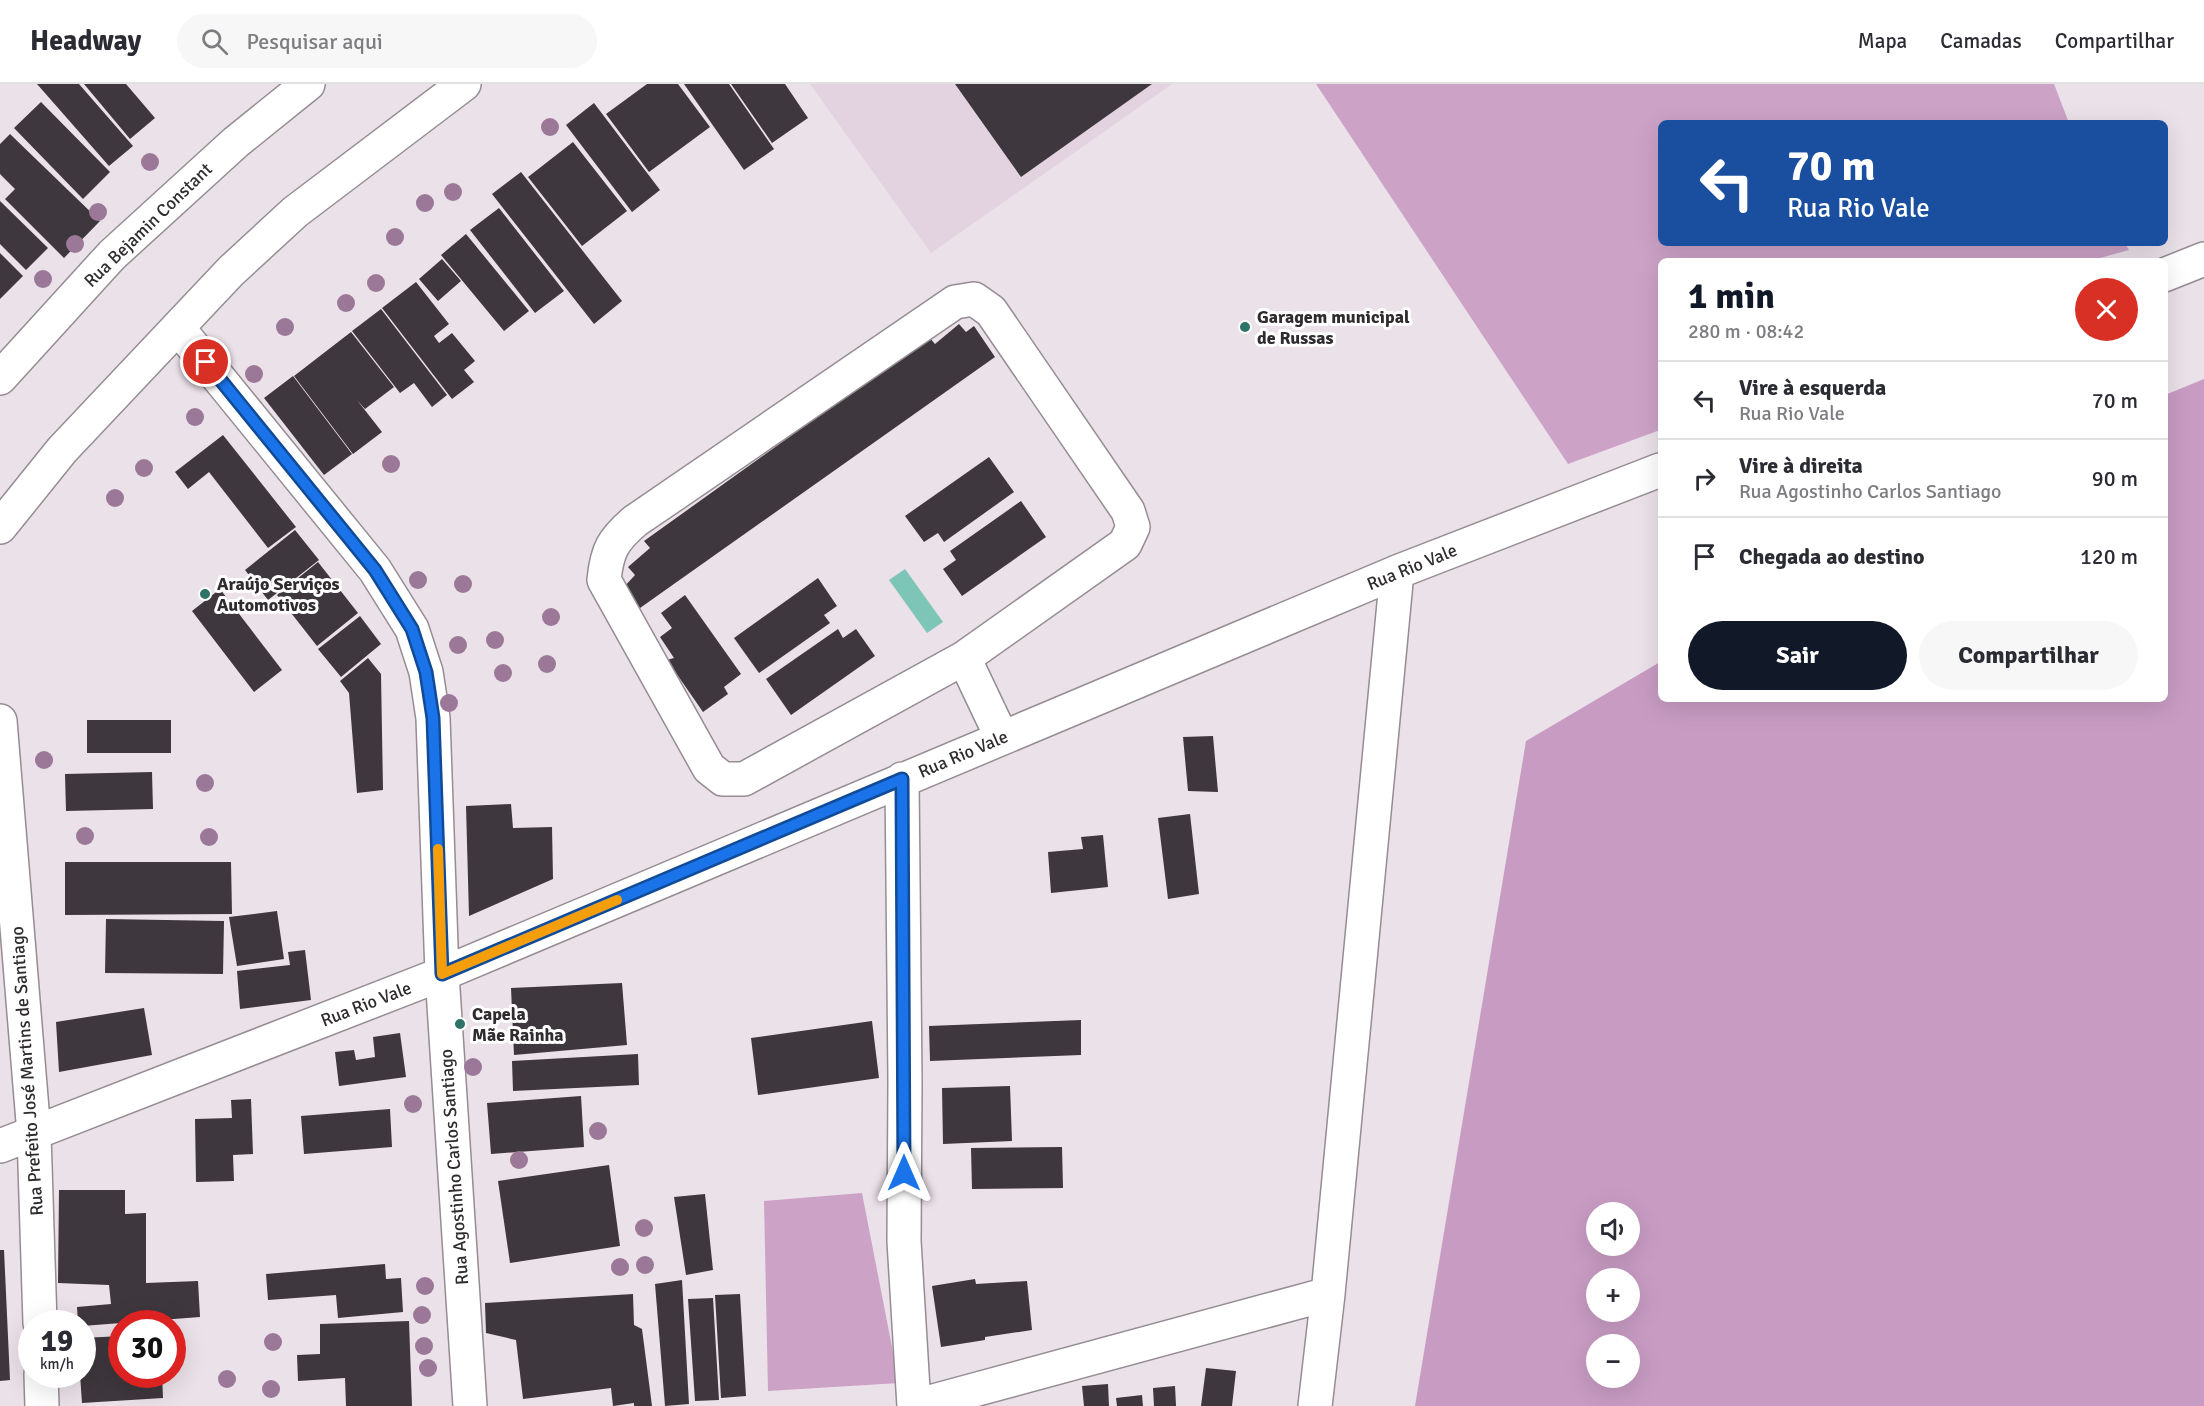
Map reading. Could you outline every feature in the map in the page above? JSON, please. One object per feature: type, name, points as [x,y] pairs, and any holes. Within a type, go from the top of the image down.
[{"type":"street","name":"Rua Bejamin Constant","points":[[0,378],[112,255],[236,142],[308,84]]},
{"type":"street","points":[[0,527],[62,450],[231,271],[294,212],[464,84]]},
{"type":"street","points":[[2168,272],[2204,259]]},
{"type":"street","points":[[974,300],[991,311],[1128,511],[1133,527],[1125,543],[964,658],[744,778],[723,779],[709,768],[604,580],[606,557],[618,537],[635,521],[955,302],[974,300]]},
{"type":"street","name":"Rua Agostinho Carlos Santiago","points":[[178,328],[375,570],[412,629],[426,672],[433,718],[442,974],[470,1406]]},
{"type":"street","name":"Rua Rio Vale","points":[[0,1146],[442,974],[1397,572],[1658,471]]},
{"type":"street","points":[[1315,1406],[1328,1293],[1397,572]]},
{"type":"street","points":[[964,658],[1002,738]]},
{"type":"street","name":"Rua Prefeito José Martins de Santiago","points":[[1,739],[34,1134],[40,1310]]},
{"type":"street","points":[[902,779],[904,1241],[914,1406],[986,1397],[1328,1293]]},
{"type":"street","points":[[41,1388],[42,1406]]},
{"type":"shaded area","points":[[810,84],[1172,84],[931,253]]},
{"type":"shaded area","points":[[1316,84],[2054,84],[2068,120],[1658,120],[1658,246],[2127,246],[2129,250],[2100,258],[1658,258],[1658,431],[1568,464]]},
{"type":"shaded area","points":[[2204,379],[2204,1406],[1415,1406],[1526,741],[1658,663],[1658,702],[2168,702],[2168,394]]},
{"type":"shaded area","points":[[905,569],[943,622],[927,633],[889,580]]},
{"type":"shaded area","points":[[862,1193],[899,1383],[768,1391],[764,1201]]},
{"type":"building","points":[[37,84],[79,84],[133,146],[109,166]]},
{"type":"building","points":[[84,84],[126,84],[155,118],[130,139]]},
{"type":"building","points":[[647,84],[678,84],[710,127],[649,172],[606,114]]},
{"type":"building","points":[[684,84],[729,84],[774,149],[744,170]]},
{"type":"building","points":[[731,84],[785,84],[808,118],[772,143]]},
{"type":"building","points":[[955,84],[1152,84],[1021,177]]},
{"type":"building","points":[[41,102],[110,172],[83,199],[14,128]]},
{"type":"building","points":[[594,103],[660,190],[632,212],[566,125]]},
{"type":"building","points":[[10,134],[100,221],[64,258],[5,199],[15,189],[0,174],[0,144]]},
{"type":"building","points":[[573,142],[627,211],[582,246],[528,177]]},
{"type":"building","points":[[521,172],[622,301],[594,324],[492,194]]},
{"type":"building","points":[[0,201],[48,248],[26,270],[0,244]]},
{"type":"building","points":[[499,208],[564,291],[535,313],[470,230]]},
{"type":"building","points":[[466,234],[529,311],[504,331],[441,255]]},
{"type":"building","points":[[0,253],[23,276],[0,299]]},
{"type":"building","points":[[442,259],[461,281],[438,301],[419,279]]},
{"type":"building","points":[[416,282],[449,324],[434,336],[439,343],[452,333],[475,361],[464,370],[474,382],[452,399],[382,308]]},
{"type":"building","points":[[381,309],[447,395],[432,407],[414,383],[400,393],[352,331]]},
{"type":"building","points":[[959,324],[966,332],[974,326],[995,357],[640,608],[624,587],[635,575],[628,567],[650,548],[644,541],[929,337],[935,344]]},
{"type":"building","points":[[351,332],[394,387],[365,409],[357,400],[382,432],[353,454],[294,376]]},
{"type":"building","points":[[293,376],[352,454],[324,475],[264,398]]},
{"type":"building","points":[[223,435],[296,527],[268,548],[209,472],[188,489],[175,472]]},
{"type":"building","points":[[989,457],[1014,492],[944,542],[938,533],[924,542],[905,516]]},
{"type":"building","points":[[1021,501],[1046,537],[962,596],[943,569],[956,560],[950,551]]},
{"type":"building","points":[[295,530],[319,560],[268,600],[245,570]]},
{"type":"building","points":[[318,562],[358,613],[317,646],[277,595]]},
{"type":"building","points":[[818,578],[837,606],[824,615],[830,623],[759,673],[734,638]]},
{"type":"building","points":[[220,589],[282,670],[254,692],[192,611]]},
{"type":"building","points":[[685,595],[741,674],[724,687],[728,694],[703,712],[667,660],[674,658],[660,637],[672,628],[661,613]]},
{"type":"building","points":[[360,616],[381,644],[341,677],[318,649]]},
{"type":"building","points":[[838,629],[843,638],[856,629],[875,656],[791,715],[766,679]]},
{"type":"building","points":[[368,658],[381,674],[383,790],[357,793],[349,693],[340,681]]},
{"type":"building","points":[[87,720],[171,720],[171,753],[87,753]]},
{"type":"building","points":[[1213,736],[1218,792],[1188,791],[1183,737]]},
{"type":"building","points":[[152,772],[153,809],[66,811],[65,774]]},
{"type":"building","points":[[511,804],[513,828],[552,827],[553,879],[469,916],[466,806]]},
{"type":"building","points":[[1190,814],[1199,894],[1168,899],[1158,818]]},
{"type":"building","points":[[1103,835],[1108,887],[1051,893],[1048,852],[1083,849],[1081,837]]},
{"type":"building","points":[[65,862],[231,862],[232,914],[65,915]]},
{"type":"building","points":[[277,911],[284,959],[237,966],[229,917]]},
{"type":"building","points":[[106,919],[224,921],[223,974],[105,973]]},
{"type":"building","points":[[305,950],[311,1000],[240,1009],[237,971],[290,965],[288,952]]},
{"type":"building","points":[[622,983],[627,1045],[514,1055],[511,988]]},
{"type":"building","points":[[144,1008],[152,1055],[59,1072],[56,1022]]},
{"type":"building","points":[[1081,1020],[1081,1055],[930,1061],[929,1026]]},
{"type":"building","points":[[872,1021],[879,1078],[758,1095],[751,1038]]},
{"type":"building","points":[[400,1033],[406,1077],[339,1086],[335,1052],[354,1050],[356,1060],[375,1057],[373,1037]]},
{"type":"building","points":[[638,1054],[639,1085],[513,1091],[512,1061]]},
{"type":"building","points":[[1010,1086],[1012,1141],[943,1144],[942,1088]]},
{"type":"building","points":[[581,1096],[584,1147],[491,1154],[487,1103]]},
{"type":"building","points":[[251,1099],[253,1154],[233,1155],[234,1181],[196,1182],[195,1119],[232,1118],[231,1100]]},
{"type":"building","points":[[390,1109],[392,1147],[304,1154],[301,1116]]},
{"type":"building","points":[[1062,1147],[1063,1188],[972,1189],[971,1148]]},
{"type":"building","points":[[609,1165],[620,1246],[510,1263],[498,1181]]},
{"type":"building","points":[[59,1190],[125,1190],[125,1214],[146,1213],[146,1283],[198,1281],[200,1317],[186,1318],[186,1310],[108,1310],[108,1324],[96,1325],[96,1310],[77,1310],[77,1307],[111,1304],[109,1285],[58,1283]]},
{"type":"building","points":[[705,1194],[713,1270],[686,1275],[674,1197]]},
{"type":"building","points":[[0,1250],[4,1250],[10,1380],[0,1381]]},
{"type":"building","points":[[385,1264],[386,1279],[401,1278],[403,1312],[338,1318],[336,1295],[268,1300],[266,1274]]},
{"type":"building","points":[[975,1279],[976,1284],[1027,1281],[1032,1330],[941,1347],[932,1286]]},
{"type":"building","points":[[682,1280],[689,1404],[665,1406],[655,1284]]},
{"type":"building","points":[[633,1294],[634,1325],[642,1329],[652,1406],[634,1406],[634,1403],[613,1406],[611,1388],[523,1399],[516,1340],[486,1333],[485,1303]]},
{"type":"building","points":[[740,1294],[746,1396],[721,1398],[715,1295]]},
{"type":"building","points":[[713,1298],[719,1400],[695,1401],[688,1299]]},
{"type":"building","points":[[409,1321],[412,1406],[346,1406],[345,1378],[298,1381],[297,1355],[320,1354],[320,1324]]},
{"type":"building","points":[[96,1337],[108,1337],[108,1388],[163,1388],[163,1398],[82,1403],[81,1388],[96,1388]]},
{"type":"building","points":[[1206,1368],[1236,1371],[1232,1406],[1201,1406]]},
{"type":"building","points":[[1108,1384],[1109,1406],[1084,1406],[1082,1386]]},
{"type":"building","points":[[1175,1386],[1176,1406],[1154,1406],[1153,1388]]},
{"type":"building","points":[[1142,1395],[1143,1406],[1117,1406],[1116,1398]]},
{"type":"slow traffic","points":[[438,849],[442,974],[617,900]]},
{"type":"place","name":"Garagem municipal de Russas","points":[[1245,327]]},
{"type":"place","name":"Araújo Serviços Automotivos","points":[[205,594]]},
{"type":"place","name":"Capela Mãe Rainha","points":[[460,1024]]},
{"type":"route","points":[[206,362],[375,570],[412,629],[426,672],[433,718],[442,974],[902,779],[904,1173]]}]
